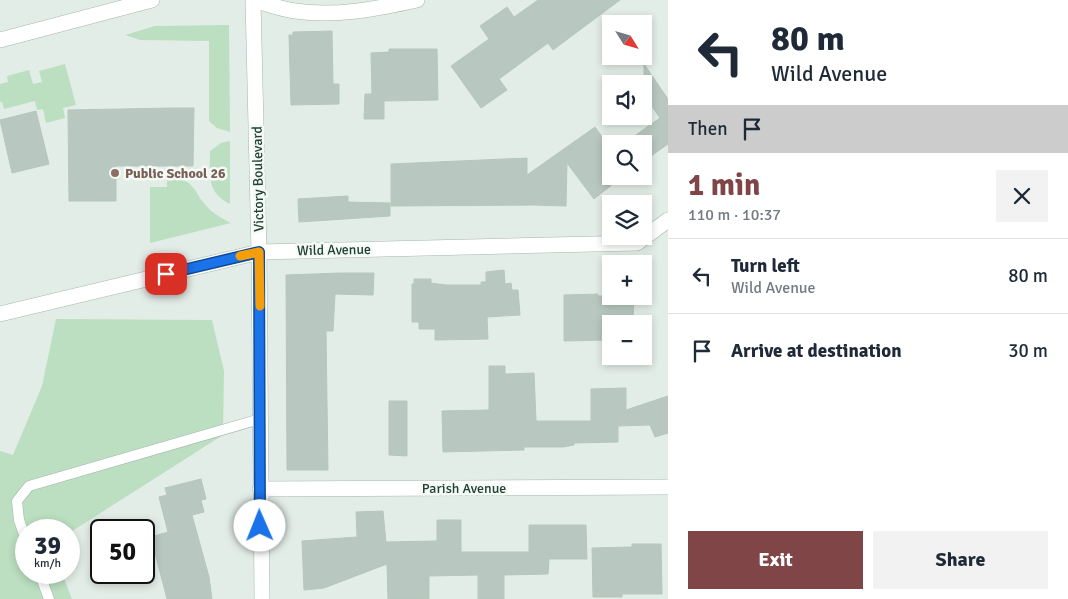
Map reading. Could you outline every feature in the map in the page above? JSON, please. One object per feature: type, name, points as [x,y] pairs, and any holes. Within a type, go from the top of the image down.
[{"type":"street","points":[[0,40],[152,0]]},
{"type":"street","points":[[254,0],[294,11],[339,12],[383,8],[417,0]]},
{"type":"street","name":"Victory Boulevard","points":[[254,0],[259,252],[262,599]]},
{"type":"street","name":"Wild Avenue","points":[[0,314],[259,252],[637,243],[668,220]]},
{"type":"street","name":"Parish Avenue","points":[[260,489],[668,487]]},
{"type":"lane","points":[[19,519],[17,501],[29,486],[260,419]]},
{"type":"lane","points":[[43,584],[49,599]]},
{"type":"green space","points":[[229,25],[230,132],[217,128],[209,121],[209,41],[140,40],[125,35],[155,26]]},
{"type":"green space","points":[[65,64],[76,105],[63,108],[65,118],[46,123],[43,109],[37,110],[35,101],[4,109],[2,102],[0,102],[0,84],[8,82],[7,76],[29,70],[33,84],[42,82],[39,71]]},
{"type":"green space","points":[[230,141],[230,204],[222,199],[213,188],[210,175],[210,151],[221,143]]},
{"type":"green space","points":[[167,178],[183,180],[188,183],[208,208],[231,223],[150,243],[150,187],[167,187]]},
{"type":"green space","points":[[56,319],[212,320],[224,371],[223,435],[80,526],[80,519],[15,519],[15,584],[66,584],[72,599],[0,599],[0,451],[13,455],[42,386]]},
{"type":"building","points":[[538,0],[620,0],[553,50],[548,43],[499,79],[507,90],[481,108],[451,66],[489,39],[480,26],[507,7],[514,17]]},
{"type":"building","points":[[332,31],[333,84],[339,84],[339,104],[291,105],[289,35],[293,35],[293,32]]},
{"type":"building","points":[[389,49],[437,49],[438,100],[384,101],[384,119],[364,119],[365,94],[372,94],[371,53],[389,52]]},
{"type":"building","points":[[644,65],[645,65],[652,75],[644,75]]},
{"type":"building","points":[[652,76],[668,99],[668,144],[652,155],[652,135],[636,135],[660,118],[652,106]]},
{"type":"building","points":[[194,108],[193,166],[116,166],[116,201],[69,201],[68,110]]},
{"type":"building","points":[[36,111],[49,164],[12,173],[0,120]]},
{"type":"building","points":[[595,127],[602,137],[602,185],[612,185],[594,199],[567,163],[566,206],[391,206],[391,164],[527,158],[527,175]]},
{"type":"building","points":[[348,196],[348,202],[390,203],[390,216],[299,222],[298,199]]},
{"type":"building","points":[[504,270],[505,284],[511,283],[512,290],[518,290],[520,315],[487,317],[488,339],[435,340],[435,329],[419,329],[419,322],[412,322],[412,284],[414,284],[414,279],[431,279],[431,283],[446,285],[481,285],[481,282],[486,282],[486,272]]},
{"type":"building","points":[[374,273],[373,295],[335,294],[333,331],[326,331],[328,470],[287,470],[286,275]]},
{"type":"building","points":[[598,294],[598,296],[602,296],[602,305],[634,305],[633,315],[602,315],[602,340],[564,341],[564,295]]},
{"type":"building","points":[[489,366],[505,366],[505,374],[534,373],[536,421],[591,421],[591,389],[626,388],[626,410],[668,396],[668,433],[655,437],[650,425],[618,426],[618,442],[574,443],[574,445],[563,447],[524,447],[524,450],[443,452],[442,411],[489,410]]},
{"type":"building","points":[[389,401],[407,401],[407,456],[389,455]]},
{"type":"building","points":[[201,479],[206,499],[201,500],[204,512],[192,515],[209,577],[212,599],[167,599],[155,552],[155,536],[168,532],[159,497],[167,495],[165,488]]},
{"type":"building","points":[[383,511],[386,542],[437,541],[437,520],[461,520],[461,552],[529,552],[529,525],[586,525],[587,559],[549,559],[548,574],[504,575],[504,599],[478,599],[478,575],[429,576],[429,599],[388,599],[387,564],[324,588],[304,590],[302,541],[357,537],[356,512]]},
{"type":"building","points":[[632,544],[661,544],[662,594],[622,594],[622,597],[593,597],[592,548],[632,547]]},
{"type":"slow traffic","points":[[240,256],[259,252],[260,306]]},
{"type":"place","name":"Public School 26","points":[[115,173]]},
{"type":"route","points":[[166,274],[259,252],[260,526]]}]
